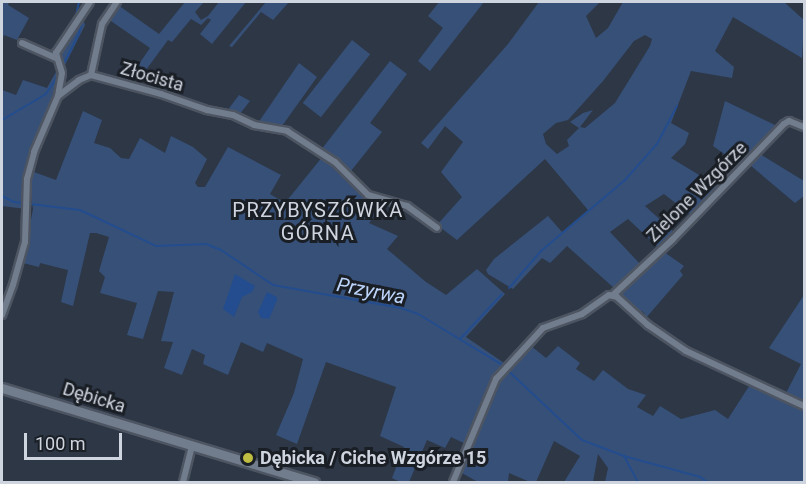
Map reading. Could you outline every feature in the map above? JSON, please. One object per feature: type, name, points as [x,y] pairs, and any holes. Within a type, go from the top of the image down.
[{"type":"street","points":[[2,315],[23,250],[28,170],[58,96],[62,73],[56,58],[58,48],[90,2]]},
{"type":"street","points":[[58,96],[79,80],[91,75],[102,24],[117,2]]},
{"type":"street","points":[[22,43],[56,58]]},
{"type":"street","name":"Złocista","points":[[91,75],[233,116],[254,125],[287,131],[337,164],[368,195],[407,206],[436,228]]},
{"type":"street","name":"Zielone Wzgórze","points":[[613,295],[672,240],[784,124],[793,121],[804,127]]},
{"type":"street","points":[[453,483],[492,386],[503,371],[543,328],[582,314],[613,295],[648,325],[681,348],[804,406]]},
{"type":"street","name":"Dębicka","points":[[2,388],[312,482]]},
{"type":"street","points":[[183,483],[192,445]]},
{"type":"shaded area","points":[[2,2],[9,2],[8,5],[29,18],[17,40],[4,35],[2,39]]},
{"type":"shaded area","points":[[185,2],[204,2],[195,12],[201,20],[208,16],[219,2],[246,2],[212,44],[200,34],[211,20],[208,18],[201,25],[191,19],[172,42],[168,40],[140,78],[132,74],[150,48],[108,19],[118,5],[159,34]]},
{"type":"shaded area","points":[[266,2],[289,2],[273,20],[261,12],[232,47],[229,46]]},
{"type":"shaded area","points":[[439,2],[484,2],[430,71],[418,61],[443,28],[428,16]]},
{"type":"shaded area","points":[[539,2],[600,2],[586,16],[596,38],[608,28],[623,2],[784,2],[804,20],[802,58],[733,17],[715,51],[734,67],[732,78],[691,71],[671,123],[689,133],[685,144],[671,158],[719,187],[691,215],[664,194],[645,206],[675,233],[659,248],[628,219],[610,232],[641,265],[614,288],[567,246],[550,263],[542,258],[513,289],[488,274],[486,270],[494,259],[548,216],[562,232],[588,210],[545,159],[457,240],[437,225],[462,197],[441,172],[463,142],[445,126],[428,149],[421,143],[508,44]],"holes":[[[645,35],[652,39],[615,103],[585,128],[580,127],[593,110],[583,113],[570,122],[579,128],[567,140],[569,146],[557,154],[546,144],[543,134],[556,123],[568,120],[603,81],[634,41]]]},
{"type":"shaded area","points":[[82,17],[85,25],[63,69],[58,54]]},
{"type":"shaded area","points":[[352,40],[370,54],[321,117],[303,103]]},
{"type":"shaded area","points":[[390,61],[407,74],[370,123],[382,132],[349,171],[321,150]]},
{"type":"shaded area","points":[[299,63],[317,77],[282,126],[258,123]]},
{"type":"shaded area","points":[[57,70],[59,79],[55,95],[25,170],[26,209],[2,206],[2,90],[16,95],[23,80],[47,88]]},
{"type":"shaded area","points":[[239,95],[250,101],[239,115],[227,111]]},
{"type":"shaded area","points":[[725,101],[777,126],[741,166],[713,146]]},
{"type":"shaded area","points":[[83,111],[102,120],[94,143],[110,148],[121,158],[129,159],[140,138],[165,153],[171,136],[193,147],[207,159],[195,183],[198,187],[205,187],[228,147],[281,175],[270,194],[285,203],[323,156],[343,173],[363,196],[384,204],[369,223],[398,236],[387,249],[426,282],[446,295],[477,269],[505,294],[466,337],[507,365],[487,391],[468,445],[451,437],[445,448],[427,440],[409,482],[400,482],[392,478],[404,447],[380,436],[396,387],[326,362],[297,444],[276,435],[294,393],[303,359],[267,343],[263,352],[241,342],[228,375],[203,364],[205,355],[192,349],[182,375],[164,368],[173,342],[161,341],[174,292],[158,291],[143,339],[127,335],[137,303],[100,293],[105,277],[99,271],[109,237],[90,233],[73,306],[61,302],[68,270],[40,263],[39,267],[23,263],[33,209],[29,182],[31,171],[56,180]]},
{"type":"shaded area","points":[[760,154],[804,181],[804,196],[795,203],[750,165]]},
{"type":"shaded area","points":[[664,252],[684,266],[680,271],[683,275],[645,319],[645,314],[642,311],[638,313],[620,295],[619,291]]},
{"type":"shaded area","points":[[235,274],[255,286],[252,292],[242,297],[234,317],[223,309]]},
{"type":"shaded area","points":[[267,292],[277,297],[269,319],[261,318],[258,312]]},
{"type":"shaded area","points":[[804,295],[804,403],[786,393],[801,364],[769,348]]},
{"type":"shaded area","points":[[531,346],[546,358],[558,346],[580,363],[576,369],[594,381],[603,370],[628,389],[646,395],[637,407],[653,416],[660,406],[681,419],[715,410],[728,419],[751,383],[804,409],[804,482],[605,482],[608,468],[598,454],[593,482],[564,482],[580,456],[554,441],[536,482],[530,482],[509,473],[508,482],[478,482],[460,472],[471,453],[489,397],[496,384]]},
{"type":"waterway","points":[[76,16],[79,2]]},
{"type":"waterway","points":[[63,65],[79,33],[82,23],[79,20]]},
{"type":"waterway","points":[[2,120],[46,94],[57,77]]},
{"type":"waterway","points":[[509,288],[541,251],[625,180],[657,144],[677,106]]},
{"type":"waterway","name":"Przyrwa","points":[[2,196],[14,202],[80,210],[156,246],[206,244],[221,250],[273,285],[401,308],[418,314],[501,364],[582,440],[624,456],[700,477],[707,482]]},
{"type":"waterway","points":[[461,338],[502,294]]},
{"type":"waterway","points":[[624,456],[638,482]]},
{"type":"place","name":"Dębicka / Ciche Wzgórze 15","points":[[248,458]]},
{"type":"district","name":"PRZYBYSZÓWKA GÓRNA","points":[[318,222]]}]
